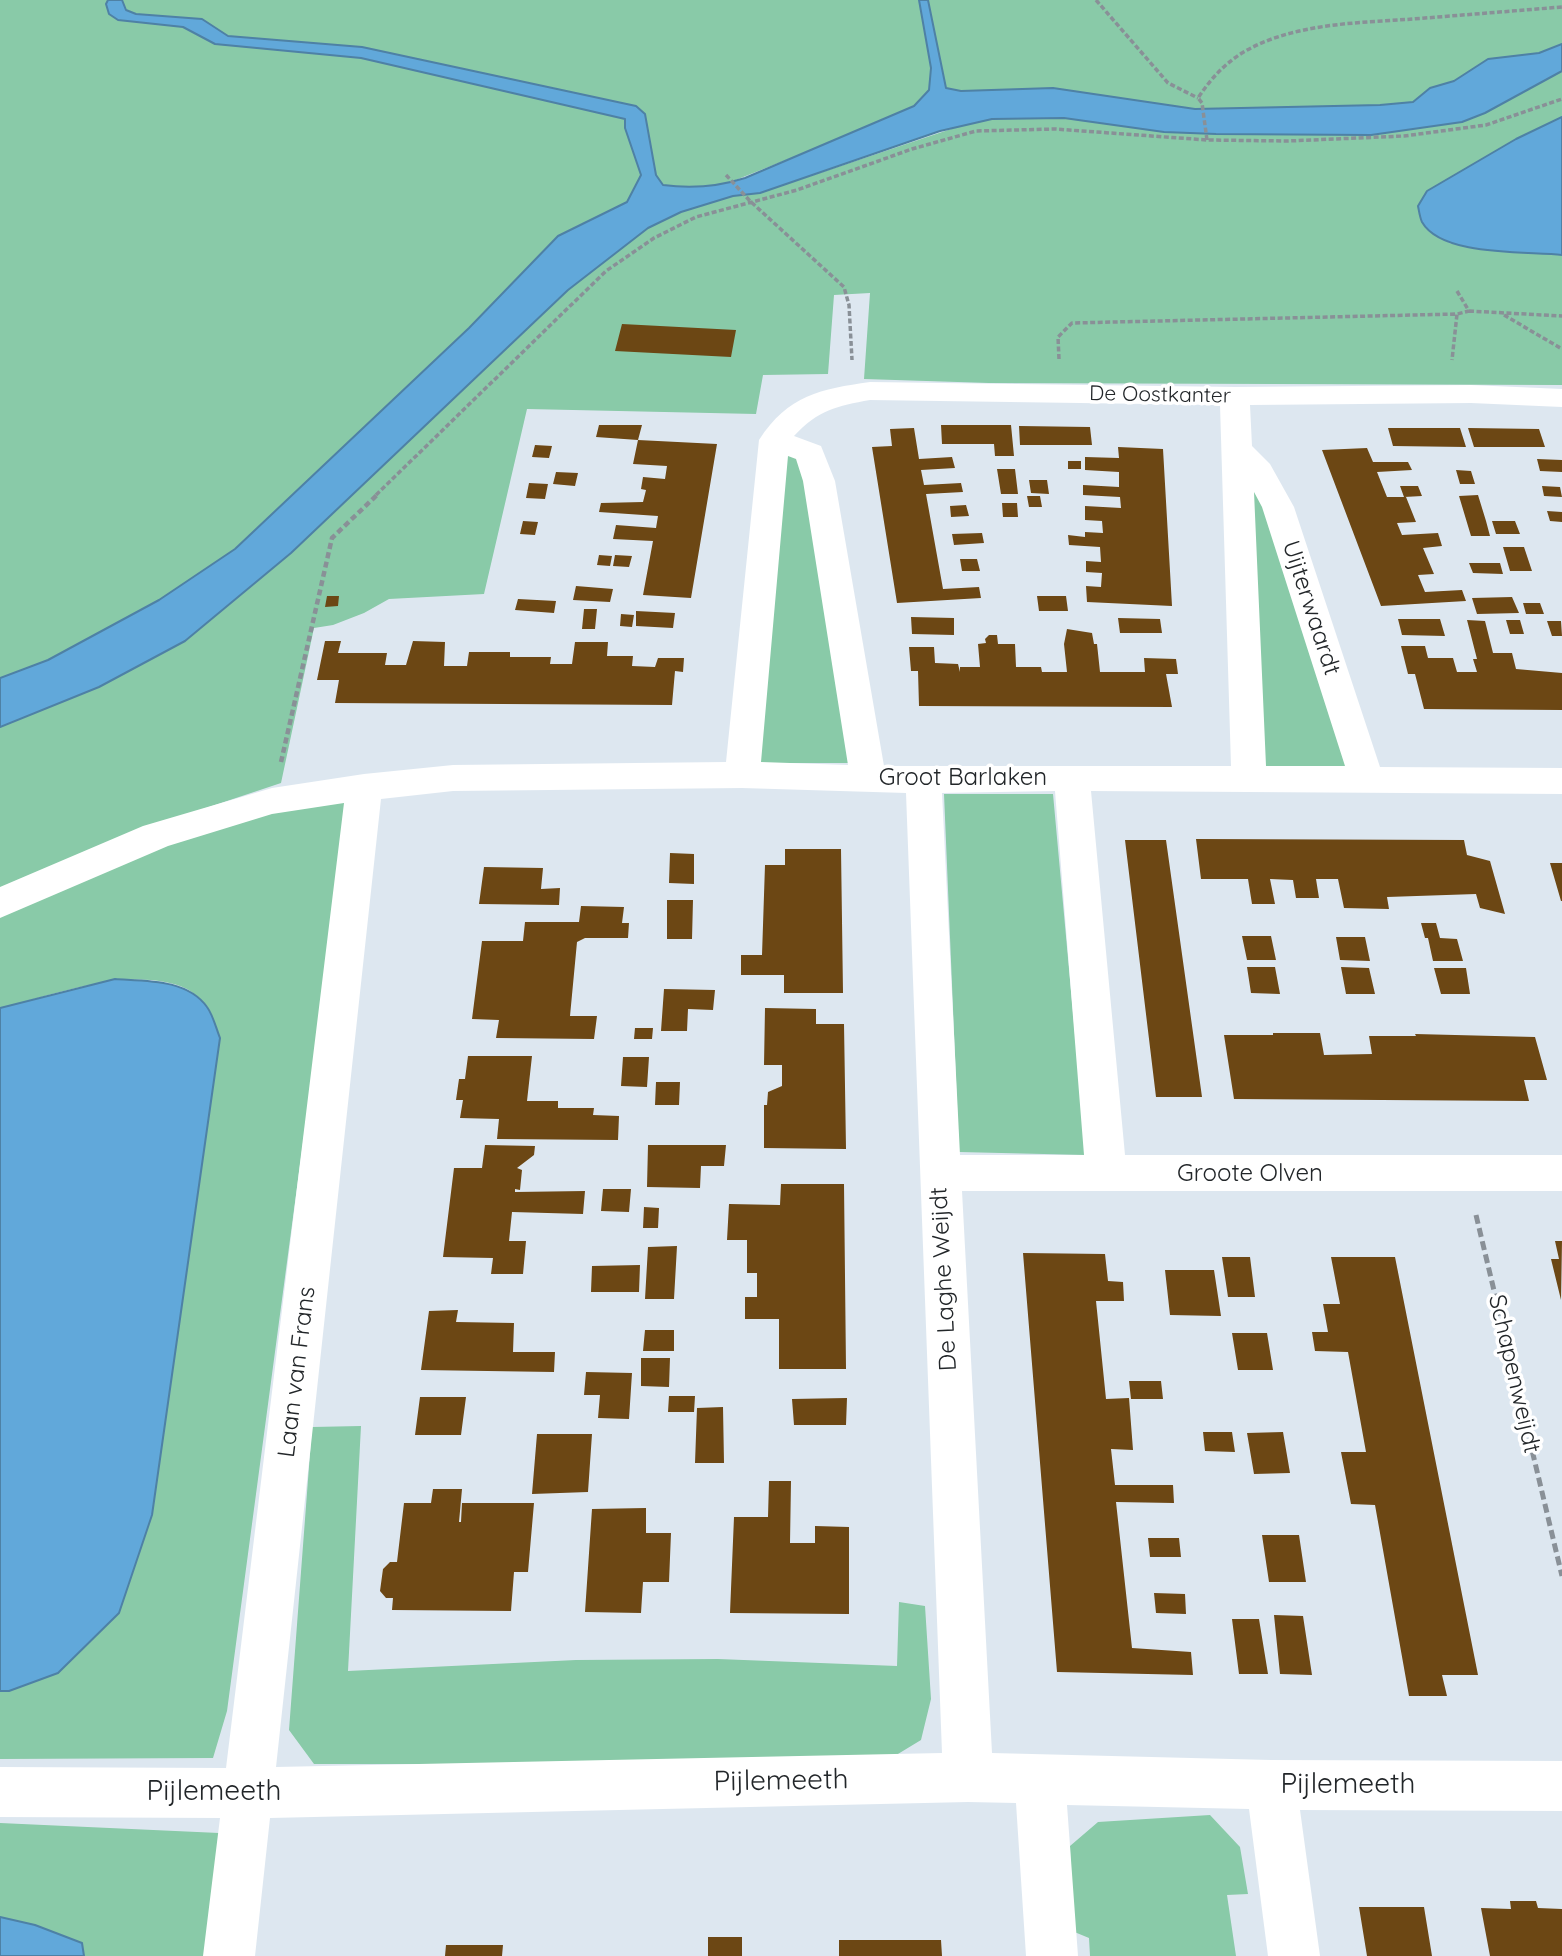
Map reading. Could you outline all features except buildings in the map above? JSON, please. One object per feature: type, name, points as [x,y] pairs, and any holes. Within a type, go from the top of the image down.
[{"type":"street","name":"De Oostkanter","points":[[774,440],[796,416],[826,398],[870,391],[1235,396],[1471,394],[1562,398]]},
{"type":"street","name":"Uijterwaardt","points":[[1235,396],[1249,779]]},
{"type":"street","points":[[743,775],[774,440],[810,453],[820,481],[868,778]]},
{"type":"street","name":"Uijterwaardt","points":[[1235,447],[1259,471],[1278,508],[1367,780]]},
{"type":"street","name":"Groot Barlaken","points":[[0,903],[156,836],[272,801],[364,787],[453,778],[743,775],[923,780],[1072,778],[1562,781]]},
{"type":"street","points":[[1072,778],[1106,1174]]},
{"type":"street","name":"De Laghe Weijdt","points":[[923,780],[968,1777]]},
{"type":"street","name":"Laan van Frans","points":[[229,1956],[364,787]]},
{"type":"street","name":"Groote Olven","points":[[939,1173],[1562,1173]]},
{"type":"street","name":"Pijlemeeth","points":[[0,1792],[249,1793],[968,1777],[1271,1785],[1562,1786]]},
{"type":"street","points":[[1040,1779],[1052,1956]]},
{"type":"street","points":[[1271,1785],[1294,1956]]},
{"type":"path","points":[[1096,0],[1168,83],[1198,98],[1202,103],[1207,138]]},
{"type":"path","points":[[1198,98],[1208,80],[1237,56],[1277,36],[1315,27],[1562,7]]},
{"type":"path","points":[[272,801],[332,538],[606,271],[654,238],[696,217],[797,190],[912,149],[976,131],[1055,129],[1288,141],[1404,136],[1486,125],[1562,99]]},
{"type":"path","points":[[726,175],[750,201],[844,287],[849,305],[854,393]]},
{"type":"path","points":[[1457,290],[1469,311]]},
{"type":"path","points":[[1060,393],[1058,337],[1072,323],[1457,314],[1469,311],[1562,316]]},
{"type":"path","points":[[1457,314],[1451,360],[1471,394]]},
{"type":"path","points":[[1503,314],[1562,349]]},
{"type":"path","name":"Schapenweijdt","points":[[1466,1173],[1562,1576]]},
{"type":"green space","points":[[0,0],[108,0],[106,4],[118,20],[183,27],[215,44],[361,58],[626,119],[625,128],[641,175],[627,202],[558,236],[469,328],[235,549],[159,600],[48,660],[0,678]]},
{"type":"green space","points":[[122,0],[919,0],[931,68],[929,90],[914,106],[849,135],[723,185],[692,189],[663,185],[656,175],[645,114],[636,106],[362,47],[228,36],[202,19],[136,14],[126,10]]},
{"type":"green space","points":[[928,0],[1562,0],[1562,44],[1539,53],[1488,59],[1454,81],[1430,88],[1413,102],[1195,109],[1053,88],[961,91],[946,88]]},
{"type":"green space","points":[[1562,71],[1562,117],[1516,139],[1427,191],[1449,243],[1475,248],[1562,255],[1562,385],[989,383],[864,379],[870,293],[834,295],[828,374],[763,375],[756,414],[527,409],[484,594],[389,599],[364,613],[333,625],[314,628],[281,783],[155,825],[0,889],[0,727],[99,687],[185,641],[291,553],[568,290],[648,228],[681,212],[733,196],[760,193],[969,123],[992,119],[1064,118],[1164,132],[1371,135],[1462,122],[1485,113]]},
{"type":"green space","points":[[782,454],[800,457],[853,763],[758,763]]},
{"type":"green space","points":[[1245,472],[1260,478],[1371,768],[1255,767]]},
{"type":"green space","points":[[944,794],[1053,794],[1086,1155],[959,1152]]},
{"type":"green space","points":[[349,798],[227,1711],[213,1758],[0,1759],[0,1691],[9,1691],[207,1007],[187,989],[166,982],[143,980],[94,984],[0,1008],[0,913],[164,845],[272,811]]},
{"type":"green space","points":[[361,1426],[348,1671],[576,1660],[718,1659],[897,1666],[899,1602],[925,1606],[931,1699],[921,1740],[893,1757],[564,1764],[314,1764],[289,1730],[312,1427]]},
{"type":"green space","points":[[1210,1815],[1240,1847],[1248,1894],[1227,1895],[1236,1956],[1090,1956],[1089,1938],[1072,1931],[1070,1846],[1098,1822]]},
{"type":"green space","points":[[0,1823],[219,1833],[208,1956],[84,1956],[82,1943],[35,1925],[0,1917]]},
{"type":"water","points":[[108,0],[122,0],[126,10],[136,14],[202,19],[228,36],[362,47],[636,106],[645,114],[656,175],[663,185],[684,187],[714,185],[745,178],[914,106],[929,90],[931,68],[919,0],[928,0],[946,88],[961,91],[1053,88],[1195,109],[1380,105],[1413,102],[1430,88],[1454,81],[1488,59],[1539,53],[1562,44],[1562,71],[1485,113],[1462,122],[1371,135],[1164,132],[1064,118],[992,119],[940,131],[760,193],[733,196],[681,212],[648,228],[568,290],[291,553],[185,641],[99,687],[0,727],[0,678],[48,660],[159,600],[235,549],[469,328],[558,236],[627,202],[641,175],[625,128],[625,119],[361,58],[215,44],[183,27],[118,20],[109,14],[106,4]]},
{"type":"water","points":[[1562,117],[1562,255],[1466,247],[1432,233],[1422,222],[1418,206],[1427,191],[1516,139]]},
{"type":"water","points":[[115,979],[165,983],[189,991],[207,1007],[220,1038],[152,1515],[119,1613],[58,1673],[9,1691],[0,1691],[0,1008]]},
{"type":"water","points":[[0,1917],[35,1925],[82,1943],[84,1956],[0,1956]]}]
